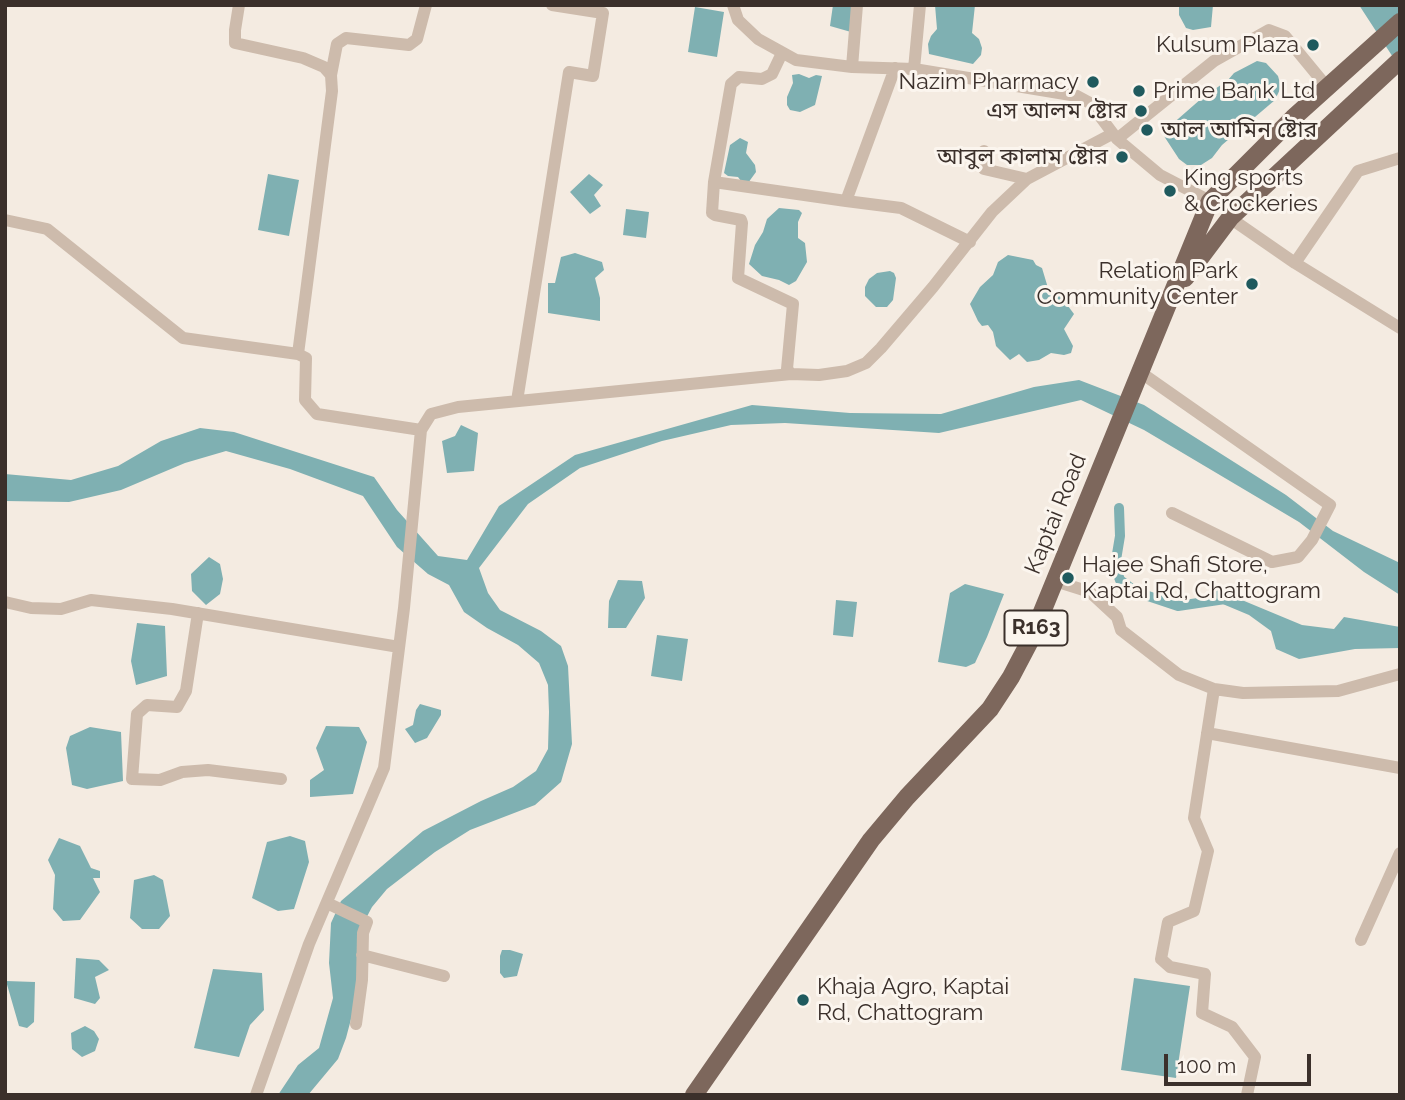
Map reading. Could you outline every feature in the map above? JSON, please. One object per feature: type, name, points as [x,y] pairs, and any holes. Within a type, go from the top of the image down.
[{"type":"main road","name":"R163","points":[[1170,298],[1210,201],[1293,118],[1400,22]]},
{"type":"main road","name":"R163","points":[[1170,298],[1230,218],[1400,60]]},
{"type":"main road","name":"Kaptai Road","points":[[694,1095],[870,840],[989,709],[1011,677],[1031,639],[1170,298]]},
{"type":"street","points":[[239,5],[235,43],[303,58],[324,67],[331,75]]},
{"type":"street","points":[[298,354],[337,44],[346,37],[409,45],[417,39],[426,5]]},
{"type":"street","points":[[517,401],[569,72],[593,76],[603,13],[552,5]]},
{"type":"street","points":[[733,5],[738,20],[758,39],[782,53],[812,63],[914,69],[1077,96],[1090,103],[1115,137],[1160,175],[1210,201]]},
{"type":"street","points":[[852,67],[857,5]]},
{"type":"street","points":[[914,69],[919,5]]},
{"type":"street","points":[[256,1095],[309,944],[331,905],[384,768],[421,430],[431,414],[458,407],[791,374],[819,375],[847,371],[866,363],[881,348],[992,212],[1027,179],[1115,137],[1214,61],[1269,30],[1284,36],[1327,87]]},
{"type":"street","points":[[782,53],[772,74],[762,79],[739,77],[731,84],[714,182],[712,213],[741,220],[738,278],[793,304],[787,369],[791,374]]},
{"type":"street","points":[[846,201],[895,68]]},
{"type":"street","points":[[984,151],[984,169],[1027,179]]},
{"type":"street","points":[[1295,263],[1358,171],[1400,159]]},
{"type":"street","points":[[714,182],[901,208],[970,242]]},
{"type":"street","points":[[1230,218],[1295,263],[1400,328]]},
{"type":"street","points":[[5,220],[47,229],[183,338],[298,354],[306,358],[305,400],[317,414],[421,430]]},
{"type":"street","points":[[1140,372],[1330,505],[1312,540],[1298,556],[1272,562],[1172,513]]},
{"type":"street","points":[[1055,581],[1090,592],[1117,617],[1121,630],[1179,675],[1214,689],[1243,693],[1338,691],[1400,674]]},
{"type":"street","points":[[5,602],[31,608],[61,609],[91,600],[198,613],[399,647]]},
{"type":"street","points":[[198,613],[186,691],[177,706],[146,705],[138,714],[132,779],[160,780],[182,772],[208,770],[281,779]]},
{"type":"street","points":[[1214,689],[1194,818],[1208,851],[1194,911],[1168,922],[1161,959],[1170,967],[1205,974],[1202,1013],[1231,1027],[1255,1057],[1247,1095]]},
{"type":"street","points":[[1207,733],[1400,768]]},
{"type":"street","points":[[1361,940],[1400,853]]},
{"type":"street","points":[[331,905],[367,922],[363,933],[356,1024]]},
{"type":"street","points":[[362,955],[444,976]]},
{"type":"water","points":[[833,5],[851,6],[851,32],[830,26]]},
{"type":"water","points":[[935,5],[975,5],[972,33],[979,39],[982,48],[981,55],[973,64],[929,54],[928,44],[937,29]]},
{"type":"water","points":[[1179,5],[1213,5],[1211,27],[1193,30],[1186,28],[1179,15]]},
{"type":"water","points":[[1359,5],[1400,5],[1400,68]]},
{"type":"water","points":[[695,7],[724,12],[717,57],[688,52]]},
{"type":"water","points":[[1257,61],[1266,63],[1278,76],[1281,87],[1275,100],[1222,145],[1212,158],[1201,165],[1187,165],[1179,159],[1162,133],[1234,73]]},
{"type":"water","points":[[799,74],[809,78],[822,76],[815,105],[800,112],[790,110],[787,105],[787,97],[793,83],[792,75]]},
{"type":"water","points":[[740,138],[748,142],[746,153],[755,165],[756,172],[748,183],[724,173],[730,145]]},
{"type":"water","points":[[268,174],[299,180],[289,236],[258,230]]},
{"type":"water","points":[[589,174],[603,185],[594,195],[601,206],[590,214],[570,192]]},
{"type":"water","points":[[779,208],[799,210],[802,213],[798,222],[798,238],[805,243],[807,262],[796,281],[789,285],[762,276],[749,264],[767,219]]},
{"type":"water","points":[[626,209],[649,212],[646,238],[623,235]]},
{"type":"water","points":[[575,253],[602,262],[604,270],[595,278],[600,298],[600,321],[548,313],[548,283],[555,283],[561,257]]},
{"type":"water","points":[[1008,255],[1033,260],[1042,268],[1048,288],[1054,293],[1063,290],[1068,306],[1074,314],[1064,329],[1073,346],[1071,353],[1051,353],[1039,360],[1027,362],[1019,354],[1010,360],[996,346],[993,332],[988,325],[982,326],[978,321],[970,304],[980,287],[993,275],[998,262]]},
{"type":"water","points":[[890,271],[896,278],[893,300],[887,307],[876,307],[865,296],[865,287],[869,279],[877,273]]},
{"type":"water","points":[[1079,380],[1144,405],[1286,495],[1333,531],[1400,563],[1400,595],[1364,572],[1299,522],[1144,430],[1081,400],[939,433],[785,423],[731,425],[662,441],[580,468],[528,504],[479,568],[488,593],[500,610],[541,631],[561,646],[568,666],[572,744],[561,782],[535,805],[470,830],[435,852],[387,889],[372,907],[362,926],[355,1004],[346,1038],[338,1059],[308,1095],[278,1095],[298,1065],[319,1048],[333,998],[329,963],[331,923],[341,901],[423,831],[513,787],[536,771],[548,749],[548,685],[539,663],[518,645],[464,612],[449,585],[428,574],[397,547],[363,496],[290,469],[226,451],[185,463],[121,490],[69,502],[5,501],[5,474],[71,480],[118,466],[161,441],[200,428],[234,432],[374,477],[397,510],[438,556],[467,560],[499,506],[575,455],[752,405],[850,413],[941,414],[1034,387]]},
{"type":"water","points":[[461,425],[478,433],[474,471],[447,473],[442,441],[455,436]]},
{"type":"water","points":[[209,557],[220,564],[223,579],[220,594],[206,605],[192,591],[191,574]]},
{"type":"water","points":[[618,580],[642,581],[645,598],[626,628],[608,628],[609,601]]},
{"type":"water","points":[[965,584],[1004,594],[975,663],[966,667],[938,662],[950,593]]},
{"type":"water","points":[[1213,588],[1302,625],[1334,629],[1344,617],[1400,627],[1400,648],[1355,649],[1299,659],[1276,649],[1271,631],[1249,615],[1218,602]]},
{"type":"water","points":[[836,600],[857,602],[853,637],[833,635]]},
{"type":"water","points":[[137,623],[165,626],[167,676],[136,685],[131,661]]},
{"type":"water","points":[[657,635],[688,639],[682,681],[651,676]]},
{"type":"water","points":[[420,704],[441,710],[441,715],[427,738],[415,743],[405,729],[413,725]]},
{"type":"water","points":[[326,726],[359,727],[367,742],[353,794],[310,797],[310,780],[324,770],[316,748]]},
{"type":"water","points":[[90,727],[121,732],[123,781],[87,789],[72,785],[66,748],[70,736]]},
{"type":"water","points":[[290,836],[305,841],[309,862],[294,909],[278,911],[252,898],[267,842]]},
{"type":"water","points":[[59,838],[80,846],[91,868],[100,871],[100,878],[93,878],[100,892],[80,920],[63,921],[53,909],[55,875],[48,860]]},
{"type":"water","points":[[154,875],[163,880],[170,916],[159,929],[142,929],[130,918],[134,880]]},
{"type":"water","points":[[502,950],[523,954],[517,976],[504,978],[500,973]]},
{"type":"water","points":[[76,958],[99,960],[109,970],[95,977],[100,998],[95,1004],[74,998]]},
{"type":"water","points":[[213,969],[262,973],[264,1010],[250,1025],[239,1057],[194,1048]]},
{"type":"water","points":[[1134,978],[1190,986],[1176,1078],[1121,1070]]},
{"type":"water","points":[[6,981],[35,982],[34,1022],[27,1028],[19,1026]]},
{"type":"water","points":[[85,1026],[94,1031],[99,1039],[95,1051],[82,1057],[72,1049],[71,1033]]},
{"type":"waterway","points":[[1119,508],[1120,536],[1115,566],[1120,580],[1136,592],[1178,606],[1225,599],[1230,601]]},
{"type":"place","name":"Kulsum Plaza","points":[[1313,45]]},
{"type":"place","name":"Nazim Pharmacy","points":[[1093,82]]},
{"type":"place","name":"Prime Bank Ltd","points":[[1139,91]]},
{"type":"place","name":"এস আলম ষ্টোর","points":[[1141,111]]},
{"type":"place","name":"আল আমিন ষ্টোর","points":[[1147,130]]},
{"type":"place","name":"আবুল কালাম ষ্টোর","points":[[1122,157]]},
{"type":"place","name":"King sports & Crockeries","points":[[1170,191]]},
{"type":"place","name":"Relation Park Community Center","points":[[1252,284]]},
{"type":"place","name":"Hajee Shafi Store, Kaptai Rd, Chattogram","points":[[1068,578]]},
{"type":"place","name":"Khaja Agro, Kaptai Rd, Chattogram","points":[[803,1000]]}]
